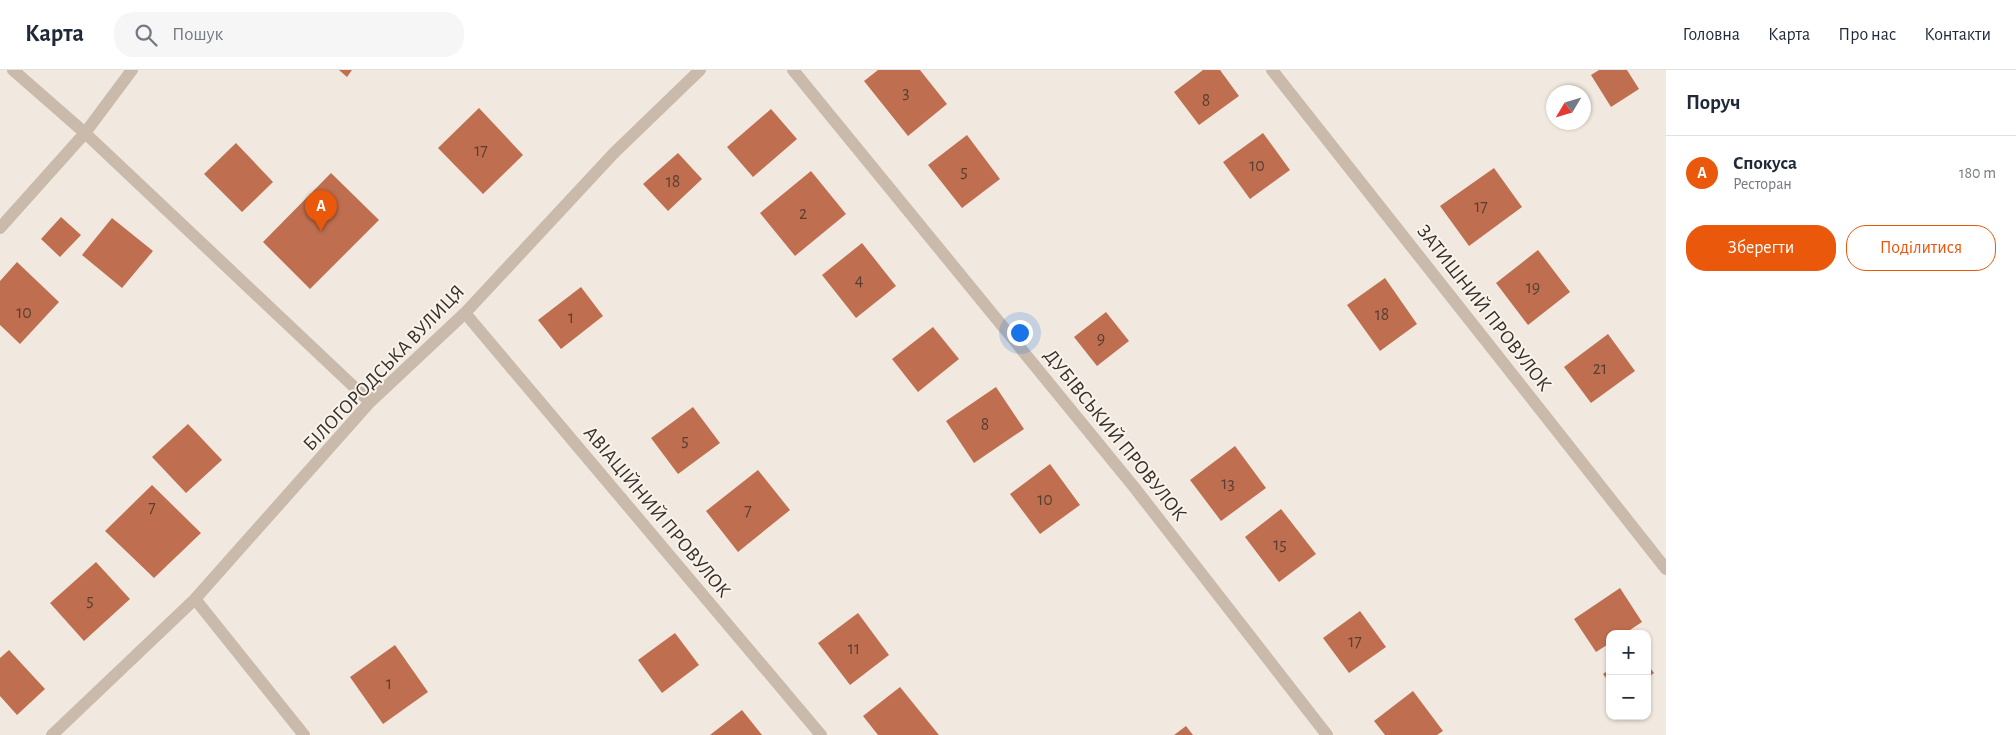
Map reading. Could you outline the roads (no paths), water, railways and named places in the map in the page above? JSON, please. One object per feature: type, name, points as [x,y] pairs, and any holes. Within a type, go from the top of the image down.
[{"type":"street","points":[[13,70],[85,133],[370,402]]},
{"type":"street","points":[[0,228],[85,133],[132,70]]},
{"type":"street","name":"БІЛОГОРОДСЬКА ВУЛИЦЯ","points":[[52,735],[195,599],[370,402],[465,313],[614,153],[700,70]]},
{"type":"street","name":"ДУБІВСЬКИЙ ПРОВУЛОК","points":[[793,70],[1134,486],[1327,735]]},
{"type":"street","name":"ЗАТИШНИЙ ПРОВУЛОК","points":[[1272,70],[1666,569]]},
{"type":"street","name":"АВІАЦІЙНИЙ ПРОВУЛОК","points":[[465,313],[821,735]]},
{"type":"street","points":[[195,599],[304,735]]},
{"type":"place","name":"Спокуса","points":[[321,231]]}]
